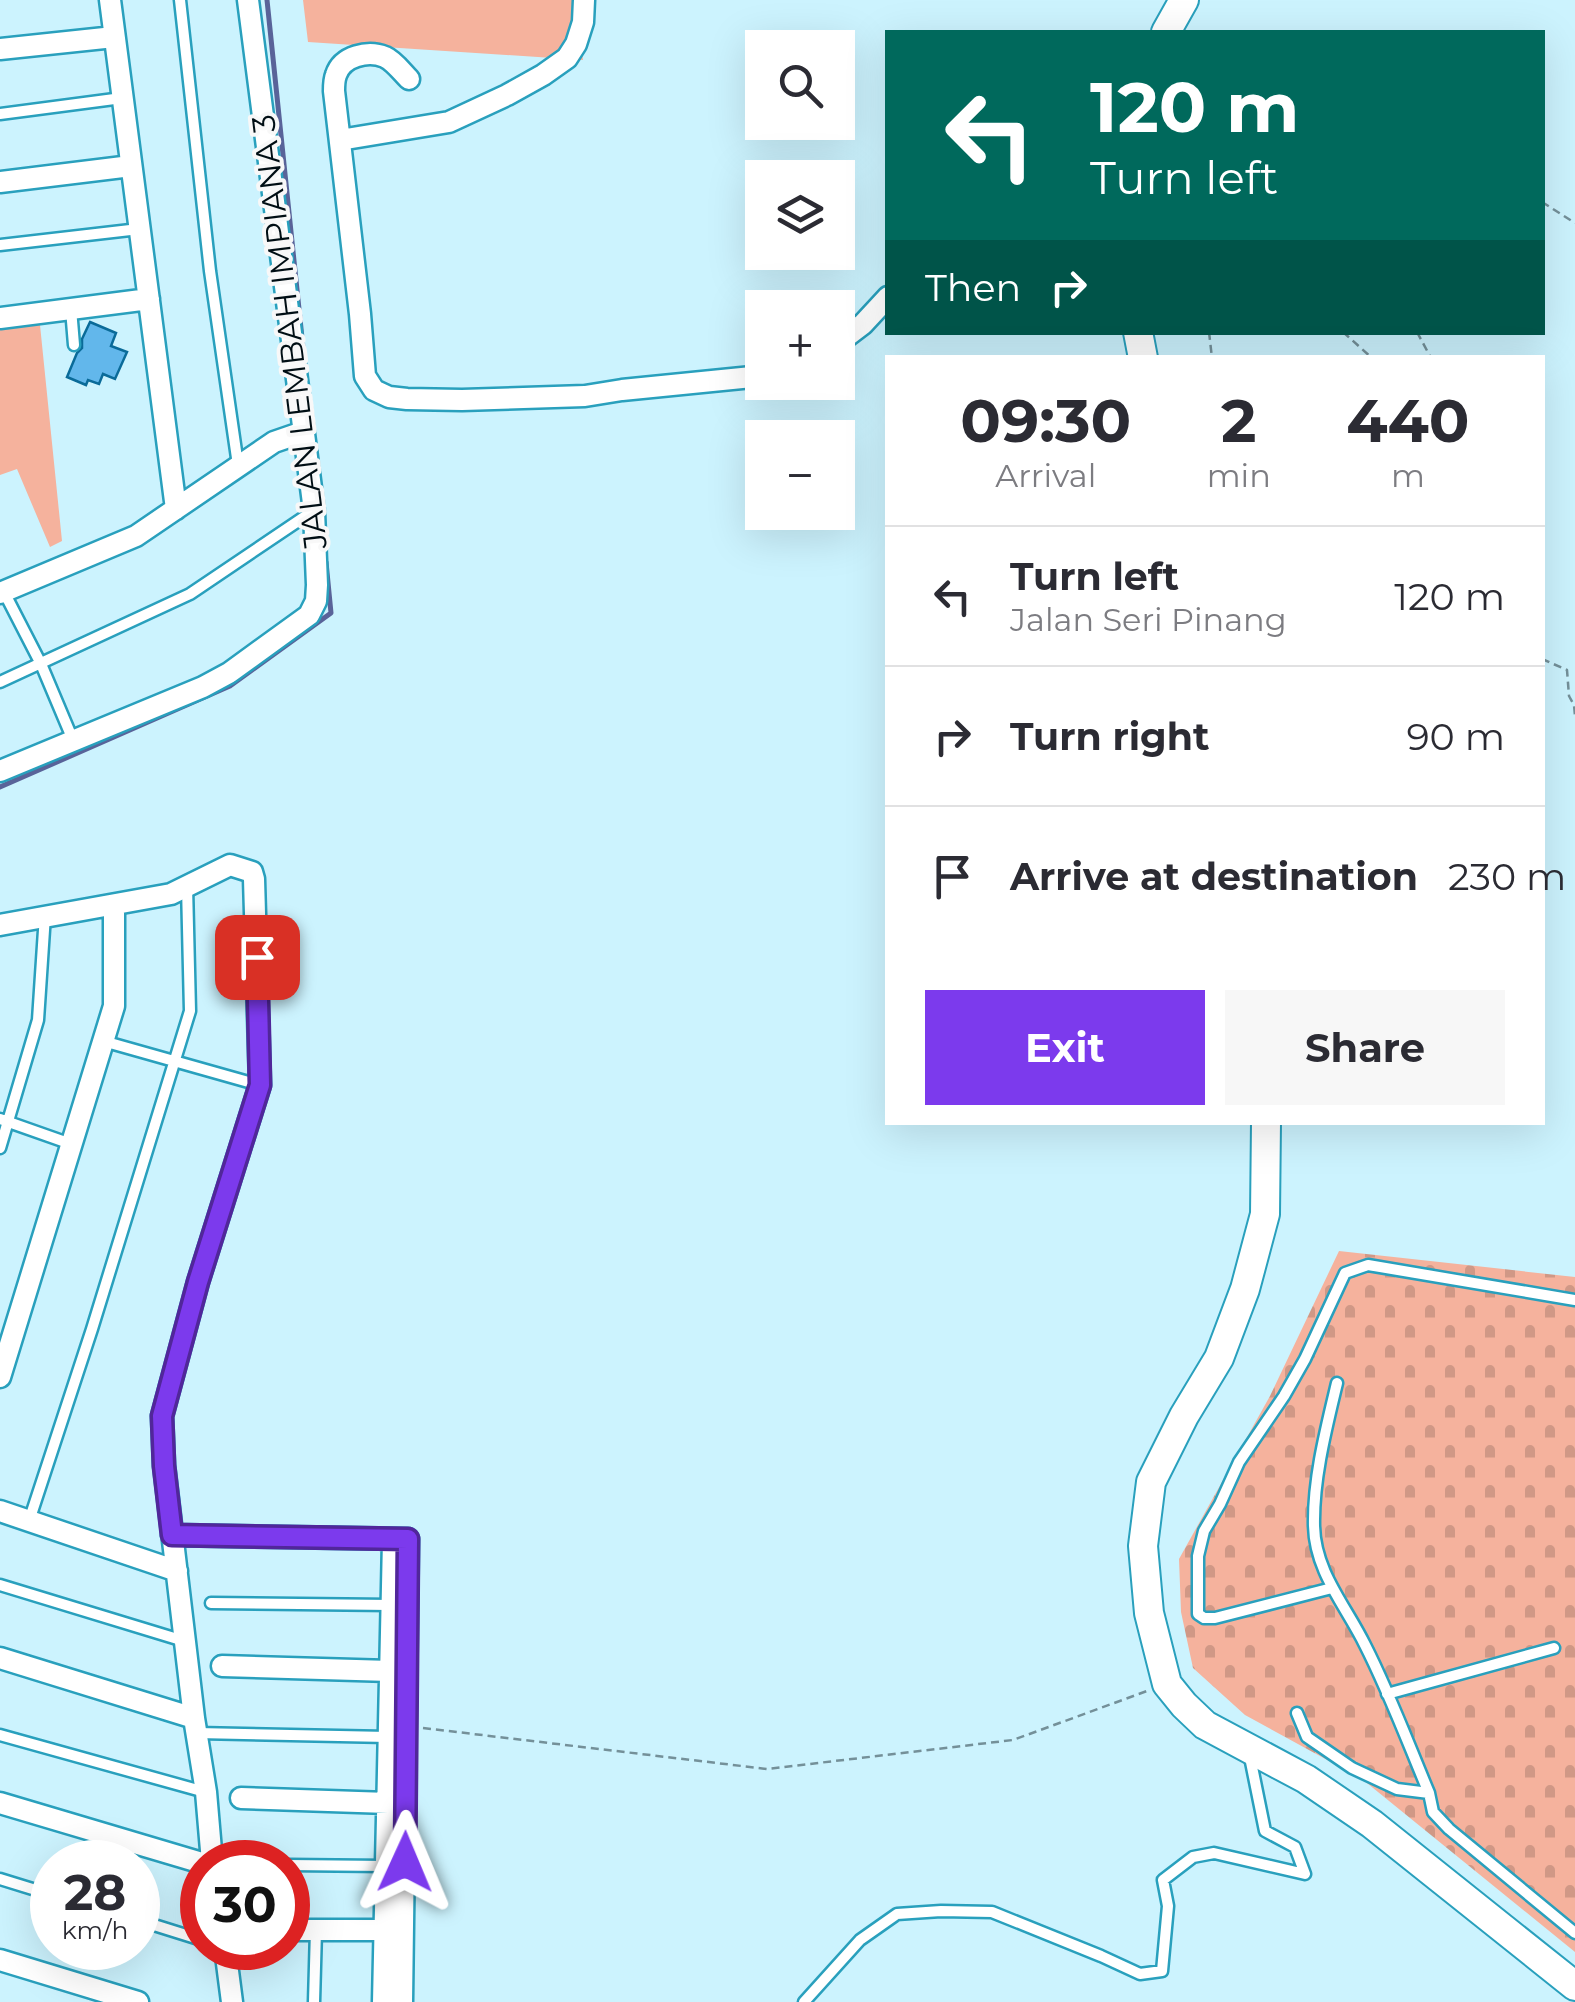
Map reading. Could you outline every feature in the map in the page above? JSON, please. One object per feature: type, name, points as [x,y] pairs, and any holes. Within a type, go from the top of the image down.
[{"type":"main road","points":[[1167,30],[1184,0]]},
{"type":"main road","points":[[1266,1125],[1265,1214],[1245,1289],[1219,1358],[1151,1482],[1144,1546],[1146,1580],[1149,1613],[1168,1684],[1205,1725],[1306,1779],[1372,1824],[1575,1986]]},
{"type":"street","points":[[110,0],[176,508]]},
{"type":"street","name":"JALAN LEMBAH IMPIANA 3","points":[[0,771],[229,673],[310,615],[316,600],[314,510],[248,0]]},
{"type":"street","points":[[340,140],[449,122],[543,76],[567,58],[576,44],[584,0]]},
{"type":"street","points":[[0,50],[114,37]]},
{"type":"street","points":[[408,80],[384,56],[355,56],[342,64],[334,91],[365,376],[374,390],[407,399],[584,396],[745,378]]},
{"type":"street","points":[[0,182],[132,166]]},
{"type":"street","points":[[0,318],[149,299]]},
{"type":"street","points":[[855,330],[885,299]]},
{"type":"street","points":[[2,593],[136,536],[274,442],[303,432]]},
{"type":"street","points":[[0,925],[171,894],[230,865],[252,872],[254,879],[260,1085],[198,1282],[162,1416],[164,1466],[210,1840]]},
{"type":"street","points":[[0,1377],[114,1006],[114,906]]},
{"type":"street","points":[[0,1511],[177,1571]]},
{"type":"street","points":[[172,1535],[408,1539],[398,1731],[395,1930],[384,2002]]},
{"type":"street","points":[[393,1540],[390,1671],[398,1731],[388,1802],[386,1866],[402,2002]]},
{"type":"street","points":[[0,1658],[196,1725]]},
{"type":"street","points":[[222,1666],[390,1671]]},
{"type":"street","points":[[240,1798],[388,1802]]},
{"type":"street","points":[[0,1803],[180,1856]]},
{"type":"street","points":[[310,1930],[395,1930]]},
{"type":"street","points":[[0,1960],[138,2002]]},
{"type":"street","points":[[228,1970],[232,2002]]},
{"type":"lane","points":[[180,0],[210,272],[238,466]]},
{"type":"lane","points":[[0,114],[122,98]]},
{"type":"lane","points":[[0,245],[140,228]]},
{"type":"lane","points":[[71,309],[74,345]]},
{"type":"lane","points":[[0,682],[190,594],[314,510]]},
{"type":"lane","points":[[2,593],[41,664],[73,741]]},
{"type":"lane","points":[[29,1520],[190,1011],[187,886]]},
{"type":"lane","points":[[0,1148],[4,1121],[38,1020],[45,915]]},
{"type":"lane","points":[[103,1041],[260,1085]]},
{"type":"lane","points":[[4,1121],[71,1144]]},
{"type":"lane","points":[[1332,1588],[1216,1618],[1198,1614],[1198,1556],[1204,1531],[1240,1462],[1305,1359],[1345,1273],[1368,1265],[1575,1300]]},
{"type":"lane","points":[[1337,1383],[1318,1476],[1314,1528],[1319,1557],[1332,1588],[1365,1644],[1429,1792],[1433,1812],[1448,1829],[1575,1933]]},
{"type":"lane","points":[[0,1584],[185,1642]]},
{"type":"lane","points":[[211,1603],[392,1606]]},
{"type":"lane","points":[[1387,1694],[1554,1648]]},
{"type":"lane","points":[[1297,1713],[1307,1737],[1352,1768],[1397,1789],[1429,1792]]},
{"type":"lane","points":[[196,1725],[398,1731]]},
{"type":"lane","points":[[0,1735],[206,1792]]},
{"type":"lane","points":[[804,2002],[860,1940],[898,1914],[992,1912],[1140,1974],[1162,1971],[1168,1906],[1163,1880],[1193,1857],[1214,1852],[1306,1874],[1295,1846],[1265,1831],[1248,1749]]},
{"type":"lane","points":[[310,1864],[386,1866]]},
{"type":"lane","points":[[0,1879],[30,1888]]},
{"type":"lane","points":[[314,2002],[316,1930]]},
{"type":"path","points":[[1545,204],[1575,223]]},
{"type":"path","points":[[1346,335],[1369,355]]},
{"type":"path","points":[[1545,660],[1567,670],[1575,716]]},
{"type":"path","points":[[398,1731],[767,1769],[1013,1740],[1168,1684]]},
{"type":"green space","points":[[303,0],[574,0],[583,60],[308,42]]},
{"type":"green space","points":[[40,325],[62,541],[50,547],[17,469],[0,475],[0,330]]},
{"type":"green space","points":[[1339,1251],[1575,1277],[1575,1952],[1362,1779],[1245,1715],[1193,1668],[1181,1612],[1179,1559],[1270,1396]]},
{"type":"building","points":[[90,322],[116,333],[111,346],[127,352],[115,379],[103,374],[99,384],[88,380],[86,385],[67,377]]},
{"type":"waterway","points":[[267,0],[305,367]]},
{"type":"waterway","points":[[0,787],[230,686],[331,613],[326,562]]},
{"type":"route","points":[[257,957],[260,1085],[198,1282],[162,1416],[172,1535],[408,1539],[405,1862]]}]
